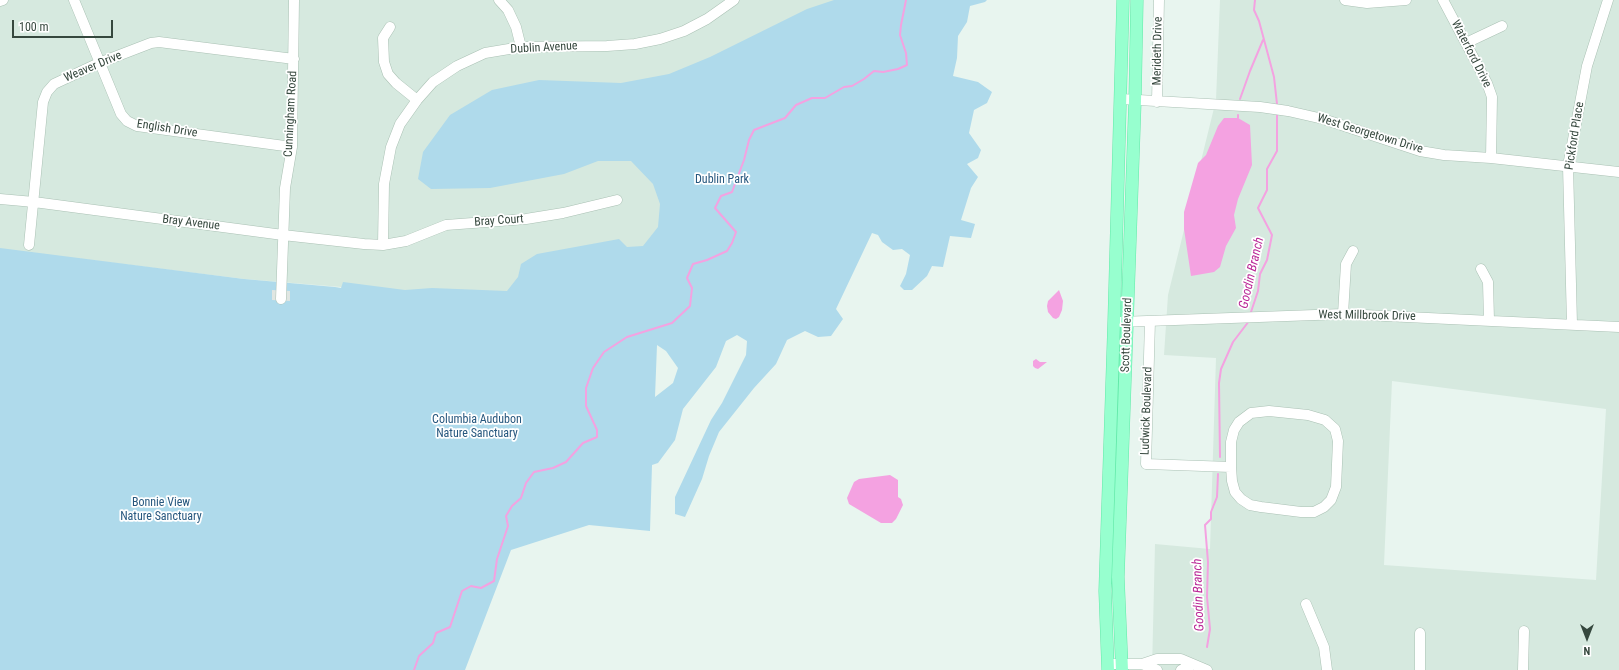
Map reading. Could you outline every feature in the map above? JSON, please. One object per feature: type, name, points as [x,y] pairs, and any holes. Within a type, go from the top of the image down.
[{"type":"main road","name":"Scott Boulevard","points":[[1108,667],[1105,591],[1123,0]]},
{"type":"main road","name":"Scott Boulevard","points":[[1122,667],[1118,577],[1135,101],[1137,0]]},
{"type":"street","name":"English Drive","points":[[74,0],[121,114],[127,121],[137,126],[292,146]]},
{"type":"street","name":"Cunningham Road","points":[[281,299],[285,188],[292,146],[294,0]]},
{"type":"street","points":[[499,0],[508,10],[516,27],[521,47]]},
{"type":"street","name":"Dublin Avenue","points":[[383,245],[384,184],[391,147],[400,124],[417,100],[433,82],[457,66],[485,53],[521,47],[607,46],[635,44],[660,39],[684,31],[707,19],[734,0]]},
{"type":"street","name":"Merideth Drive","points":[[1157,102],[1159,0]]},
{"type":"street","points":[[1345,0],[1367,3],[1406,0]]},
{"type":"street","name":"Waterford Drive","points":[[1443,0],[1492,97],[1491,158]]},
{"type":"street","name":"Pickford Place","points":[[1572,324],[1568,166],[1587,66],[1608,0]]},
{"type":"street","points":[[1466,43],[1502,26]]},
{"type":"street","points":[[390,27],[383,38],[384,62],[388,74],[396,83],[417,100]]},
{"type":"street","name":"Weaver Drive","points":[[30,244],[43,102],[47,92],[54,84],[99,63],[151,43],[159,42],[294,59]]},
{"type":"street","name":"West Georgetown Drive","points":[[1121,99],[1260,107],[1288,111],[1322,119],[1420,151],[1444,155],[1491,158],[1619,172]]},
{"type":"street","name":"Bray Avenue","points":[[0,199],[34,202],[283,235],[383,245]]},
{"type":"street","name":"Bray Court","points":[[383,245],[406,241],[446,225],[526,219],[563,213],[617,200]]},
{"type":"street","points":[[1343,314],[1346,264],[1352,251]]},
{"type":"street","points":[[1481,269],[1488,282],[1489,320]]},
{"type":"street","name":"West Millbrook Drive","points":[[1114,322],[1250,316],[1343,314],[1619,327]]},
{"type":"street","name":"Ludwick Boulevard","points":[[1150,321],[1146,464],[1231,467]]},
{"type":"street","points":[[1269,411],[1308,415],[1325,420],[1335,429],[1338,441],[1336,487],[1331,500],[1324,507],[1314,512],[1301,512],[1250,505],[1241,499],[1235,492],[1232,481],[1231,467],[1231,442],[1234,430],[1239,422],[1251,413],[1269,411]]},
{"type":"street","points":[[1306,604],[1324,647],[1327,670]]},
{"type":"street","points":[[1523,670],[1524,631]]},
{"type":"street","points":[[1420,633],[1420,670]]},
{"type":"street","points":[[1108,667],[1122,667],[1142,664],[1157,659],[1181,659],[1192,665],[1207,670]]},
{"type":"street","points":[[1142,664],[1157,670]]},
{"type":"street","points":[[1181,670],[1192,665]]},
{"type":"shaded area","points":[[0,0],[853,0],[632,156],[657,181],[664,203],[662,229],[622,310],[244,279],[0,249]]},
{"type":"shaded area","points":[[1220,0],[1619,0],[1619,670],[1152,670],[1155,544],[1210,549],[1216,358],[1164,355],[1168,295],[1216,100]],"holes":[[[1392,381],[1606,409],[1596,580],[1384,565]]]},
{"type":"shaded area","points":[[1224,118],[1238,118],[1250,125],[1252,165],[1238,199],[1234,215],[1236,228],[1226,246],[1220,267],[1214,272],[1191,276],[1184,229],[1184,212],[1198,163],[1206,155],[1218,126]]},
{"type":"shaded area","points":[[272,290],[290,291],[290,301],[272,300]]},
{"type":"shaded area","points":[[1059,290],[1063,301],[1062,310],[1059,317],[1056,319],[1053,318],[1048,312],[1047,306],[1048,301]]},
{"type":"shaded area","points":[[1036,359],[1040,362],[1047,362],[1038,369],[1033,366],[1033,361]]},
{"type":"shaded area","points":[[890,475],[898,480],[898,497],[901,499],[903,505],[896,519],[892,523],[881,523],[849,504],[847,498],[854,482],[859,479]]},
{"type":"green space","points":[[834,0],[987,0],[985,2],[970,6],[967,22],[958,36],[957,58],[953,76],[978,82],[992,92],[987,103],[974,110],[969,133],[981,150],[978,158],[967,164],[978,177],[971,188],[961,220],[975,224],[971,238],[950,236],[943,267],[932,266],[927,276],[912,290],[904,290],[900,286],[906,274],[910,255],[902,249],[893,250],[882,242],[878,235],[872,233],[836,309],[843,319],[831,336],[818,337],[805,331],[787,340],[776,364],[754,388],[719,432],[709,456],[702,479],[685,517],[675,514],[675,497],[711,420],[722,403],[746,355],[747,341],[737,335],[726,341],[716,367],[683,409],[675,440],[658,463],[652,465],[650,531],[589,525],[511,550],[465,670],[0,670],[0,248],[244,279],[341,288],[343,282],[405,290],[432,288],[507,291],[518,277],[521,264],[537,254],[619,239],[627,247],[643,246],[658,227],[660,204],[653,184],[631,161],[598,161],[564,174],[490,188],[431,189],[418,179],[423,152],[450,115],[492,90],[539,80],[621,83],[669,74],[710,57],[807,9]],"holes":[[[657,345],[666,351],[678,368],[673,383],[655,397]]]},
{"type":"waterway","points":[[414,670],[419,656],[433,643],[436,633],[450,627],[462,591],[471,586],[481,588],[494,581],[497,559],[508,526],[506,516],[512,506],[521,498],[526,483],[534,472],[553,468],[566,462],[583,443],[597,437],[597,430],[586,406],[586,388],[593,368],[604,352],[627,337],[672,323],[690,306],[692,288],[687,278],[693,264],[707,260],[727,251],[736,232],[715,208],[721,196],[732,192],[744,160],[749,140],[754,130],[785,118],[796,105],[812,98],[825,98],[844,87],[852,86],[874,71],[883,72],[898,69],[907,65],[906,53],[900,35],[906,0]]},
{"type":"waterway","name":"Goodin Branch","points":[[1255,0],[1254,10],[1259,21],[1274,77],[1277,104]]},
{"type":"waterway","points":[[1240,99],[1263,40]]},
{"type":"waterway","name":"Goodin Branch","points":[[1250,315],[1258,291],[1260,274],[1267,260],[1272,235],[1258,208],[1267,190],[1267,169],[1277,151],[1277,115]]},
{"type":"waterway","name":"Goodin Branch","points":[[1220,457],[1219,383],[1221,369],[1233,342],[1249,321]]},
{"type":"waterway","name":"Goodin Branch","points":[[1207,647],[1210,629],[1207,597],[1208,562],[1205,525],[1211,519],[1211,512],[1217,497],[1218,474]]},
{"type":"park label","name":"Dublin Park","points":[[722,180]]},
{"type":"park label","name":"Columbia Audubon Nature Sanctuary","points":[[477,427]]},
{"type":"park label","name":"Bonnie View Nature Sanctuary","points":[[161,510]]}]
